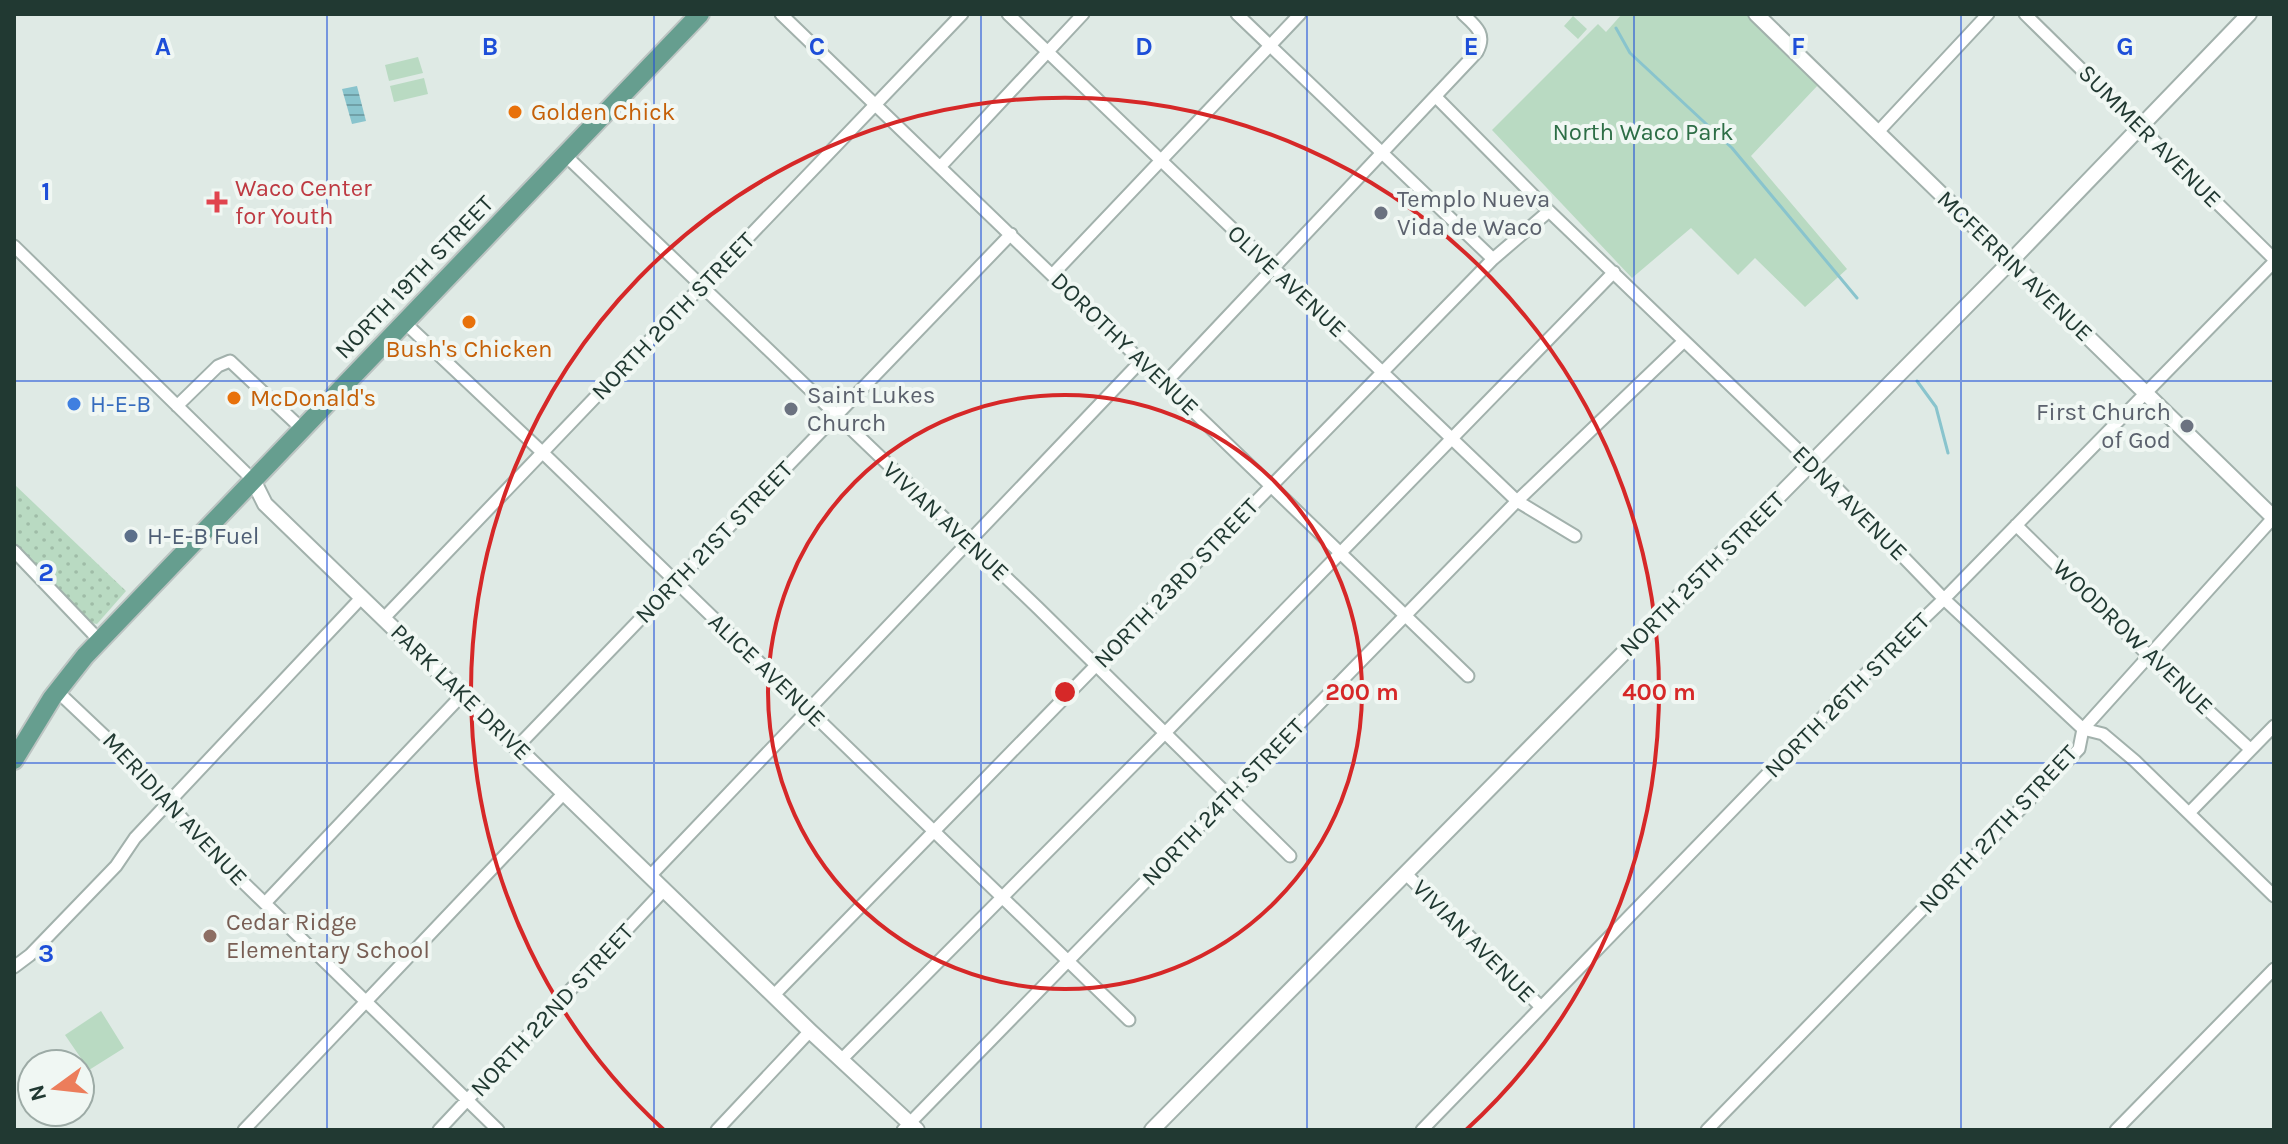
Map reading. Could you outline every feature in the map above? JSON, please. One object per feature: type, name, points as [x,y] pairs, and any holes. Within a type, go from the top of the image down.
[{"type":"main road","name":"NORTH 19TH STREET","points":[[14,760],[57,691],[100,641],[700,14]]},
{"type":"street","name":"DOROTHY AVENUE","points":[[781,14],[1468,676]]},
{"type":"street","name":"NORTH 20TH STREET","points":[[384,618],[962,14]]},
{"type":"street","name":"OLIVE AVENUE","points":[[1008,14],[1517,501],[1575,536]]},
{"type":"street","points":[[940,167],[1083,14]]},
{"type":"street","points":[[1237,14],[1493,259]]},
{"type":"street","points":[[1053,274],[1300,14]]},
{"type":"street","points":[[1165,383],[1477,52],[1482,43],[1480,29],[1463,14]]},
{"type":"street","name":"MCFERRIN AVENUE","points":[[1756,14],[2274,518]]},
{"type":"street","points":[[1877,133],[1988,14]]},
{"type":"street","name":"SUMMER AVENUE","points":[[2025,14],[2274,260]]},
{"type":"street","name":"NORTH 25TH STREET","points":[[1152,1130],[2011,261],[2249,14]]},
{"type":"street","name":"EDNA AVENUE","points":[[1436,97],[1549,211],[1811,464],[1944,599],[2083,729],[2103,734],[2274,896]]},
{"type":"street","name":"VIVIAN AVENUE","points":[[565,155],[1096,665],[1290,856]]},
{"type":"street","name":"NORTH 23RD STREET","points":[[774,995],[1493,259],[1549,211]]},
{"type":"street","name":"NORTH 21ST STREET","points":[[517,747],[1011,234]]},
{"type":"street","name":"PARK LAKE DRIVE","points":[[14,246],[253,480],[265,504],[910,1128]]},
{"type":"street","name":"NORTH 26TH STREET","points":[[1422,1130],[1847,692],[1944,599],[2274,260]]},
{"type":"street","points":[[842,1059],[1341,554],[1614,272]]},
{"type":"street","name":"ALICE AVENUE","points":[[404,322],[1129,1020]]},
{"type":"street","name":"NORTH 24TH STREET","points":[[910,1128],[1067,960],[1517,501],[1683,342]]},
{"type":"street","points":[[650,876],[1142,360]]},
{"type":"street","points":[[177,406],[218,366],[230,361],[302,429]]},
{"type":"street","name":"NORTH 27TH STREET","points":[[1707,1130],[2079,749],[2083,729],[2274,518]]},
{"type":"street","name":"WOODROW AVENUE","points":[[2016,525],[2150,657],[2250,749]]},
{"type":"street","points":[[14,551],[100,641]]},
{"type":"street","points":[[14,967],[30,955],[116,866],[135,838],[362,597]]},
{"type":"street","name":"MERIDIAN AVENUE","points":[[57,691],[131,761],[167,804],[265,903],[498,1130]]},
{"type":"street","points":[[265,903],[463,694]]},
{"type":"street","points":[[2189,813],[2274,726]]},
{"type":"street","points":[[244,1130],[564,793]]},
{"type":"street","name":"VIVIAN AVENUE","points":[[1407,875],[1540,1006]]},
{"type":"street","name":"NORTH 22ND STREET","points":[[439,1130],[664,890]]},
{"type":"street","points":[[2116,1130],[2274,969]]},
{"type":"street","points":[[717,1130],[810,1031]]},
{"type":"green space","name":"North Waco Park","points":[[1622,14],[1746,14],[1819,84],[1751,156],[1847,269],[1805,307],[1755,258],[1738,275],[1691,228],[1632,278],[1492,130],[1598,24],[1606,32]]},
{"type":"green space","points":[[1573,16],[1587,29],[1578,39],[1564,26]]},
{"type":"green space","points":[[418,57],[423,73],[389,81],[385,65]]},
{"type":"green space","points":[[424,78],[428,94],[394,102],[390,86]]},
{"type":"green space","points":[[14,484],[126,591],[97,624],[91,623],[14,543]]},
{"type":"green space","points":[[101,1011],[124,1048],[96,1066],[96,1048],[74,1048],[65,1035]]},
{"type":"water","points":[[357,86],[366,121],[352,124],[342,89]]},
{"type":"waterway","points":[[1616,28],[1630,53],[1732,148],[1857,298]]},
{"type":"waterway","points":[[1917,381],[1936,407],[1948,453]]},
{"type":"place","name":"Golden Chick","points":[[515,112]]},
{"type":"place","name":"Waco Center for Youth","points":[[217,202]]},
{"type":"place","name":"Templo Nueva Vida de Waco","points":[[1381,213]]},
{"type":"place","name":"Bush's Chicken","points":[[469,322]]},
{"type":"place","name":"McDonald's","points":[[234,398]]},
{"type":"place","name":"H-E-B","points":[[74,404]]},
{"type":"place","name":"Saint Lukes Church","points":[[791,409]]},
{"type":"place","name":"First Church of God","points":[[2187,426]]},
{"type":"place","name":"H-E-B Fuel","points":[[131,536]]},
{"type":"place","name":"Cedar Ridge Elementary School","points":[[210,936]]}]
